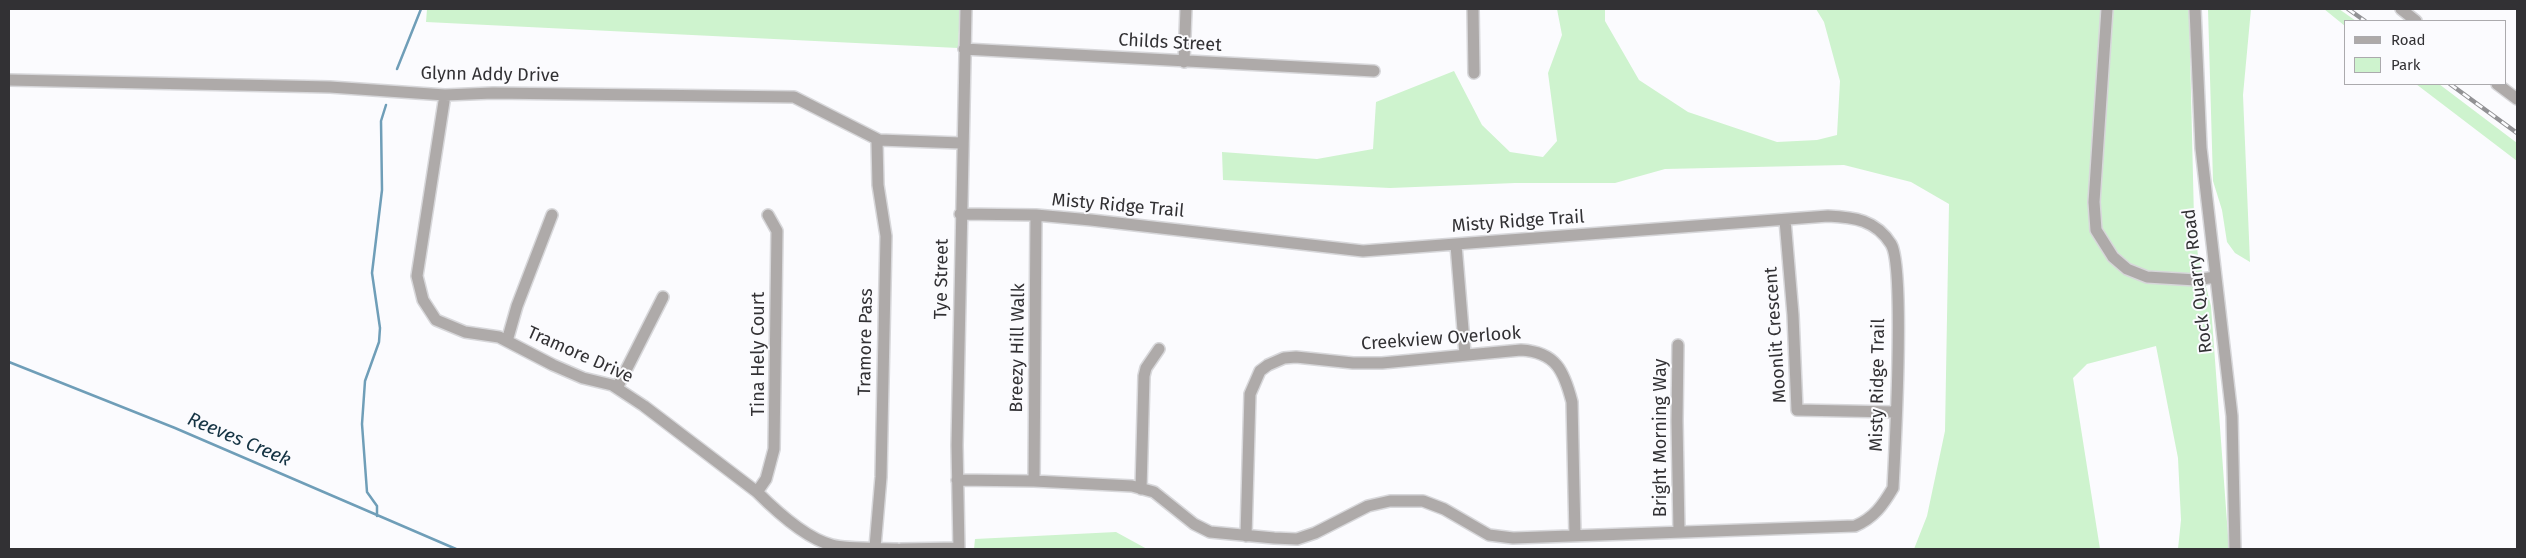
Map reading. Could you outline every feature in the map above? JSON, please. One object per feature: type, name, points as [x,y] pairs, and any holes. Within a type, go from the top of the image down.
[{"type":"street","name":"Tye Street","points":[[959,549],[957,480],[960,214],[966,9]]},
{"type":"street","points":[[1184,62],[1186,9]]},
{"type":"street","points":[[1473,9],[1474,73]]},
{"type":"street","points":[[2107,9],[2094,202],[2096,230],[2113,257],[2127,269],[2147,278],[2196,280],[2215,278]]},
{"type":"street","name":"Rock Quarry Road","points":[[2195,9],[2201,148],[2232,416],[2235,549]]},
{"type":"street","points":[[2401,9],[2415,20]]},
{"type":"street","name":"Childs Street","points":[[964,49],[1374,71]]},
{"type":"street","name":"Glynn Addy Drive","points":[[9,80],[330,87],[445,95],[493,93],[794,97],[879,140],[961,143]]},
{"type":"street","points":[[2498,85],[2517,99]]},
{"type":"street","name":"Tramore Drive","points":[[445,95],[417,276],[423,300],[436,320],[465,332],[499,337],[560,368],[616,388],[757,492],[770,505],[813,537],[832,546],[897,549]]},
{"type":"street","name":"Tramore Pass","points":[[874,548],[881,477],[886,236],[878,185],[877,142],[879,140]]},
{"type":"street","name":"Misty Ridge Trail","points":[[957,480],[1034,480],[1132,486],[1154,492],[1194,524],[1210,532],[1246,536],[1297,538],[1336,524],[1368,506],[1390,501],[1423,501],[1444,509],[1489,535],[1513,538],[1679,531],[1840,528],[1855,526],[1867,521],[1881,508],[1893,488],[1896,412],[1897,263],[1892,245],[1870,222],[1854,217],[1828,216],[1363,251],[1225,234],[1036,215],[960,214]]},
{"type":"street","name":"Tina Hely Court","points":[[757,492],[766,479],[774,449],[776,408],[777,231],[768,215]]},
{"type":"street","name":"Breezy Hill Walk","points":[[1034,480],[1036,215]]},
{"type":"street","points":[[507,341],[517,306],[552,216]]},
{"type":"street","name":"Moonlit Crescent","points":[[1785,220],[1794,315],[1797,410],[1896,412]]},
{"type":"street","points":[[1456,245],[1465,354]]},
{"type":"street","points":[[616,388],[663,297]]},
{"type":"street","name":"Bright Morning Way","points":[[1678,345],[1676,421],[1679,531]]},
{"type":"street","points":[[1141,489],[1144,376],[1146,368],[1159,349]]},
{"type":"street","name":"Creekview Overlook","points":[[1246,536],[1250,394],[1260,371],[1268,365],[1284,358],[1296,357],[1352,363],[1382,363],[1465,354],[1539,351],[1559,367],[1566,380],[1572,402],[1574,535]]},
{"type":"street","points":[[901,549],[959,549]]},
{"type":"green space","points":[[427,9],[960,9],[958,48],[426,22]]},
{"type":"green space","points":[[1557,9],[1605,9],[1605,21],[1639,80],[1688,112],[1777,142],[1817,140],[1837,135],[1840,81],[1824,22],[1816,9],[2189,9],[2194,219],[2198,256],[2211,306],[2229,549],[2178,549],[2181,520],[2178,458],[2156,346],[2087,364],[2073,378],[2100,549],[1914,549],[1927,516],[1945,431],[1949,204],[1911,182],[1844,165],[1665,169],[1615,183],[1515,183],[1390,188],[1223,180],[1222,152],[1317,159],[1373,149],[1376,102],[1454,71],[1482,125],[1510,152],[1543,157],[1557,141],[1548,73],[1562,35]]},
{"type":"green space","points":[[2208,9],[2251,9],[2243,95],[2250,262],[2235,253],[2227,242],[2222,210],[2213,181]]},
{"type":"green space","points":[[2324,9],[2339,9],[2355,20],[2344,20],[2344,25]]},
{"type":"green space","points":[[2417,85],[2440,85],[2517,143],[2517,161]]},
{"type":"green space","points":[[1116,532],[1147,549],[974,549],[975,539]]},
{"type":"waterway","points":[[397,69],[421,9]]},
{"type":"waterway","points":[[377,516],[377,506],[367,492],[362,424],[365,381],[379,342],[380,328],[372,273],[382,190],[381,121],[386,105]]},
{"type":"waterway","name":"Reeves Creek","points":[[9,362],[175,428],[456,549]]},
{"type":"railway","points":[[2348,9],[2364,20]]},
{"type":"railway","points":[[2451,85],[2517,133]]}]
